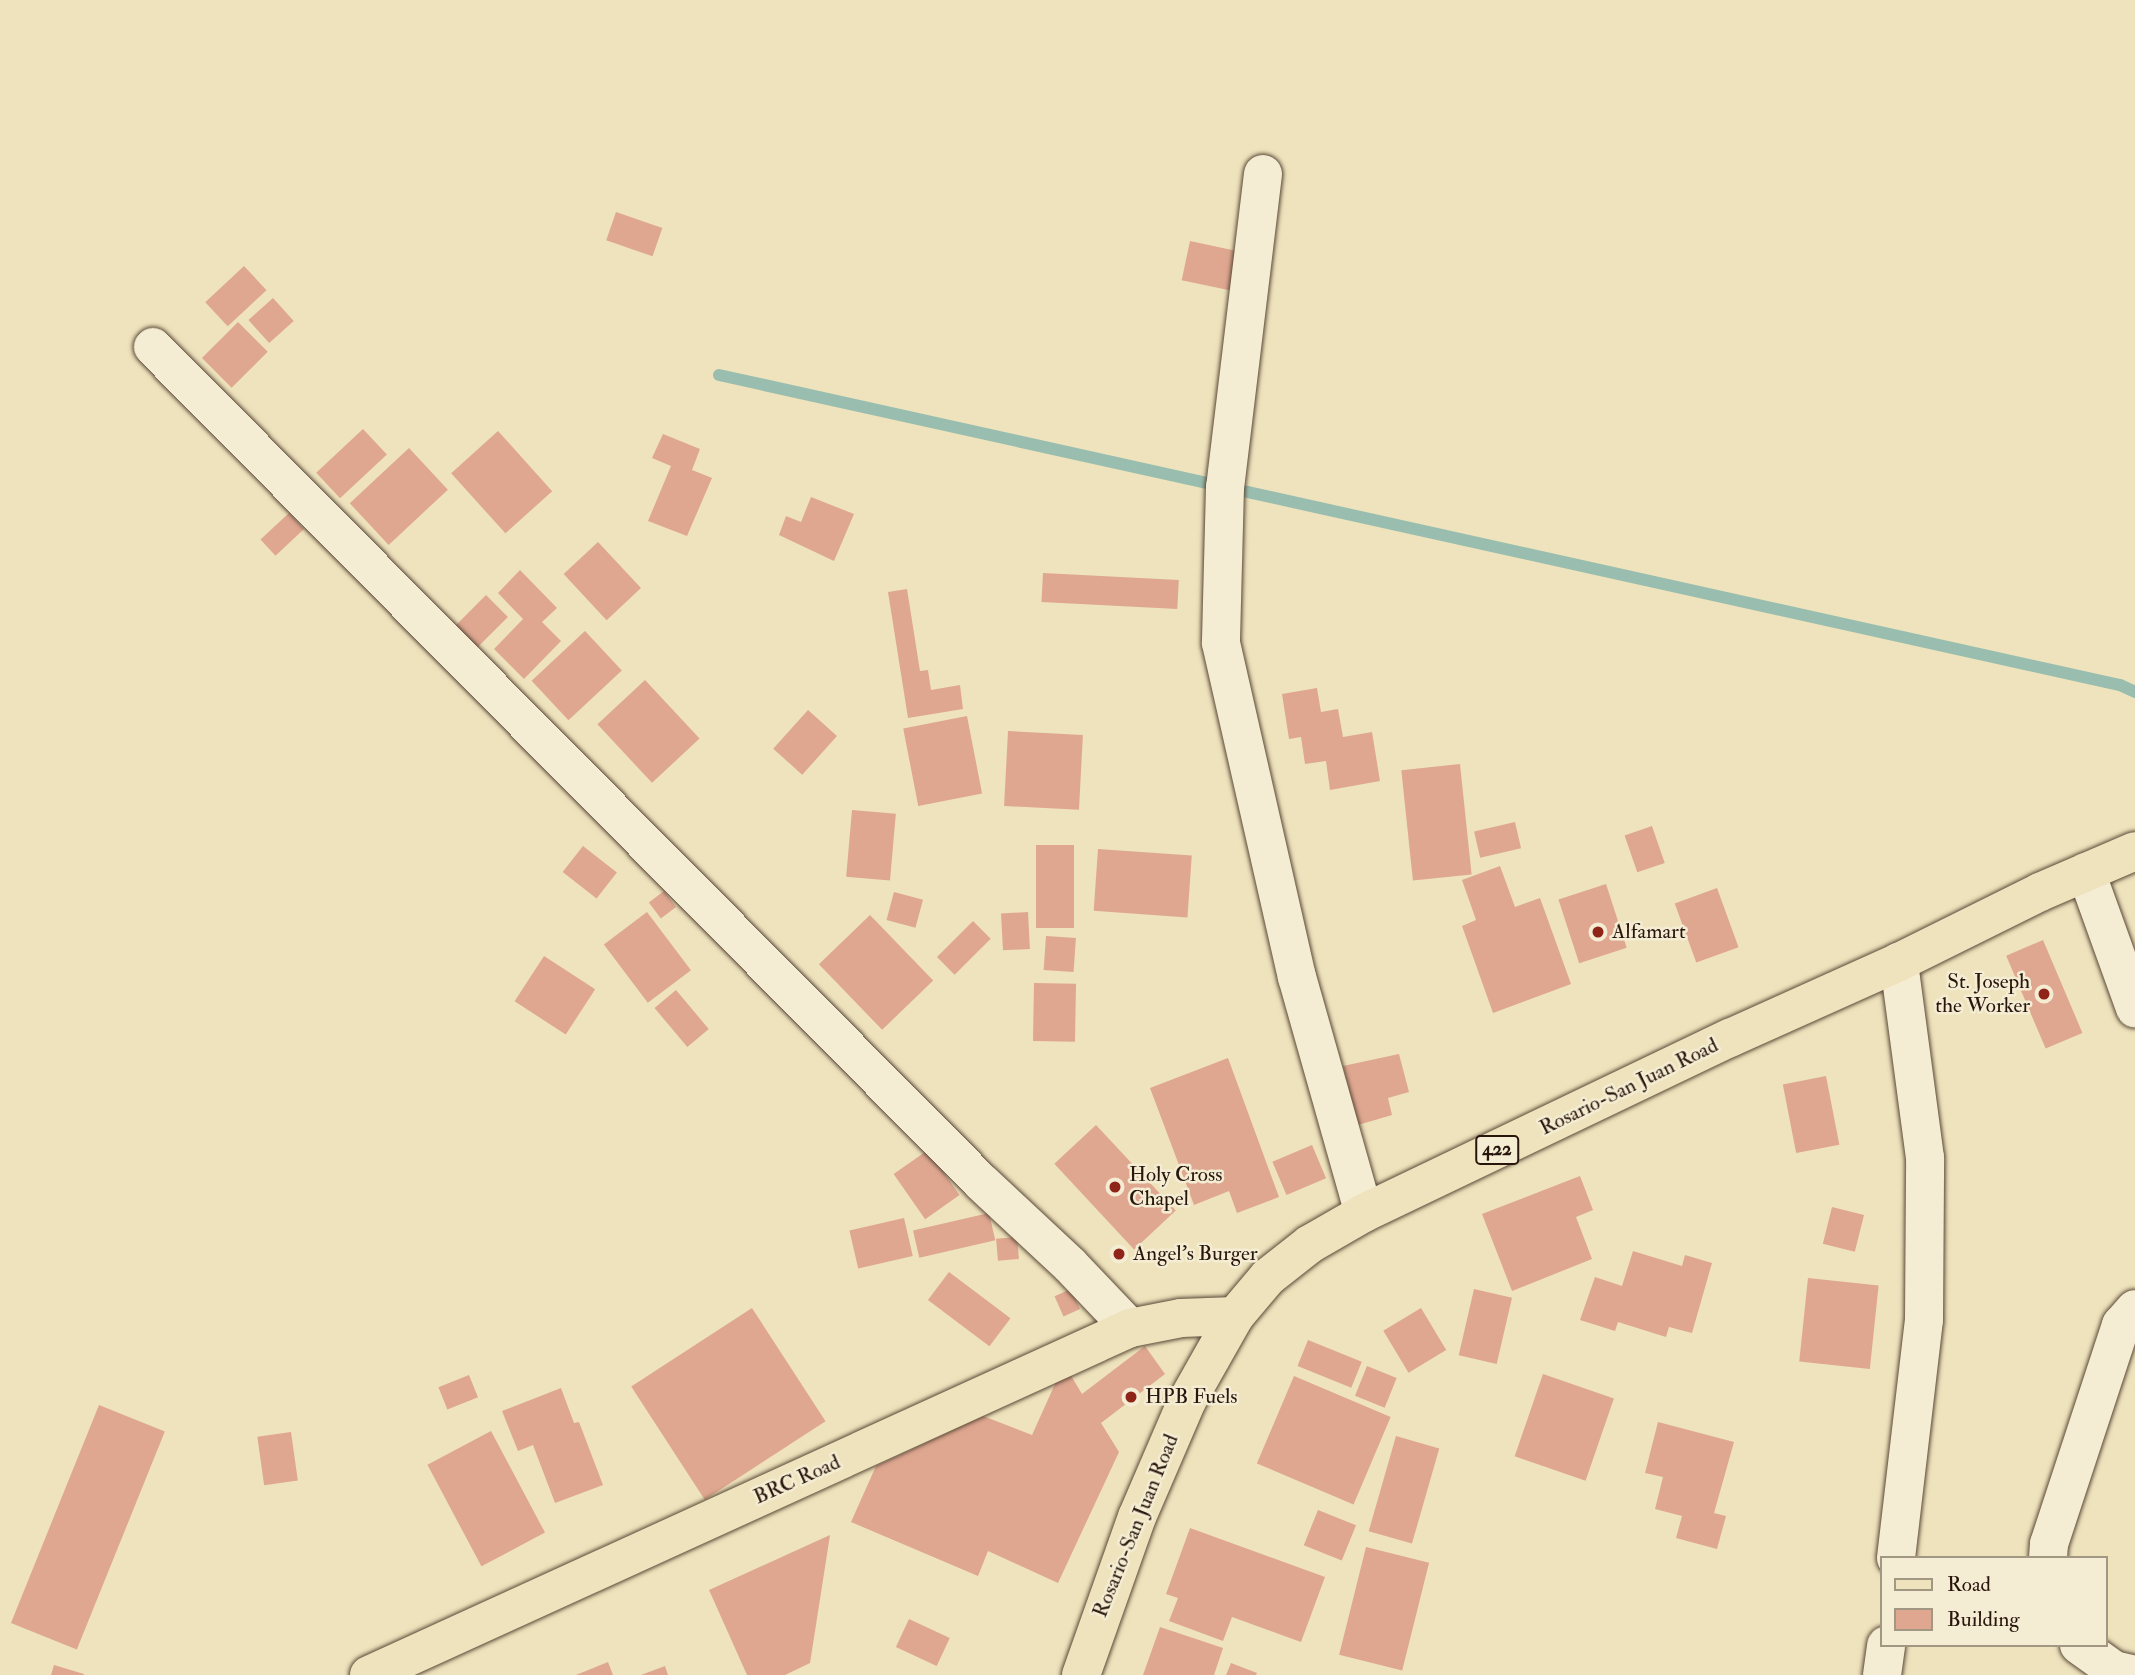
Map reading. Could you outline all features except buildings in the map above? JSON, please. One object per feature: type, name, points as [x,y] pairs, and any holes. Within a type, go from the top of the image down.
[{"type":"main road","name":"Rosario-San Juan Road","points":[[1081,1675],[1137,1517],[1177,1424],[1235,1316],[1268,1277],[1310,1244],[1364,1213],[1730,1038],[2135,851]]},
{"type":"main road","name":"BRC Road","points":[[369,1675],[1130,1328],[1181,1318],[1235,1316]]},
{"type":"street","points":[[1263,174],[1225,487],[1221,643],[1297,977],[1364,1213]]},
{"type":"street","points":[[153,347],[981,1182],[1070,1265],[1130,1328]]},
{"type":"street","points":[[2086,872],[2135,1008]]},
{"type":"street","points":[[1896,1556],[1924,1320],[1925,1171],[1899,962]]},
{"type":"street","points":[[2048,1556],[2049,1544],[2121,1325],[2135,1309]]},
{"type":"street","points":[[1882,1675],[1886,1647]]},
{"type":"street","points":[[2082,1647],[2114,1670],[2135,1675]]},
{"type":"waterway","points":[[719,375],[2120,685],[2135,692]]},
{"type":"place","name":"Alfamart","points":[[1598,932]]},
{"type":"place","name":"St. Joseph the Worker","points":[[2044,994]]},
{"type":"place","name":"Holy Cross Chapel","points":[[1115,1187]]},
{"type":"place","name":"Angel's Burger","points":[[1119,1254]]},
{"type":"place","name":"HPB Fuels","points":[[1131,1397]]}]
